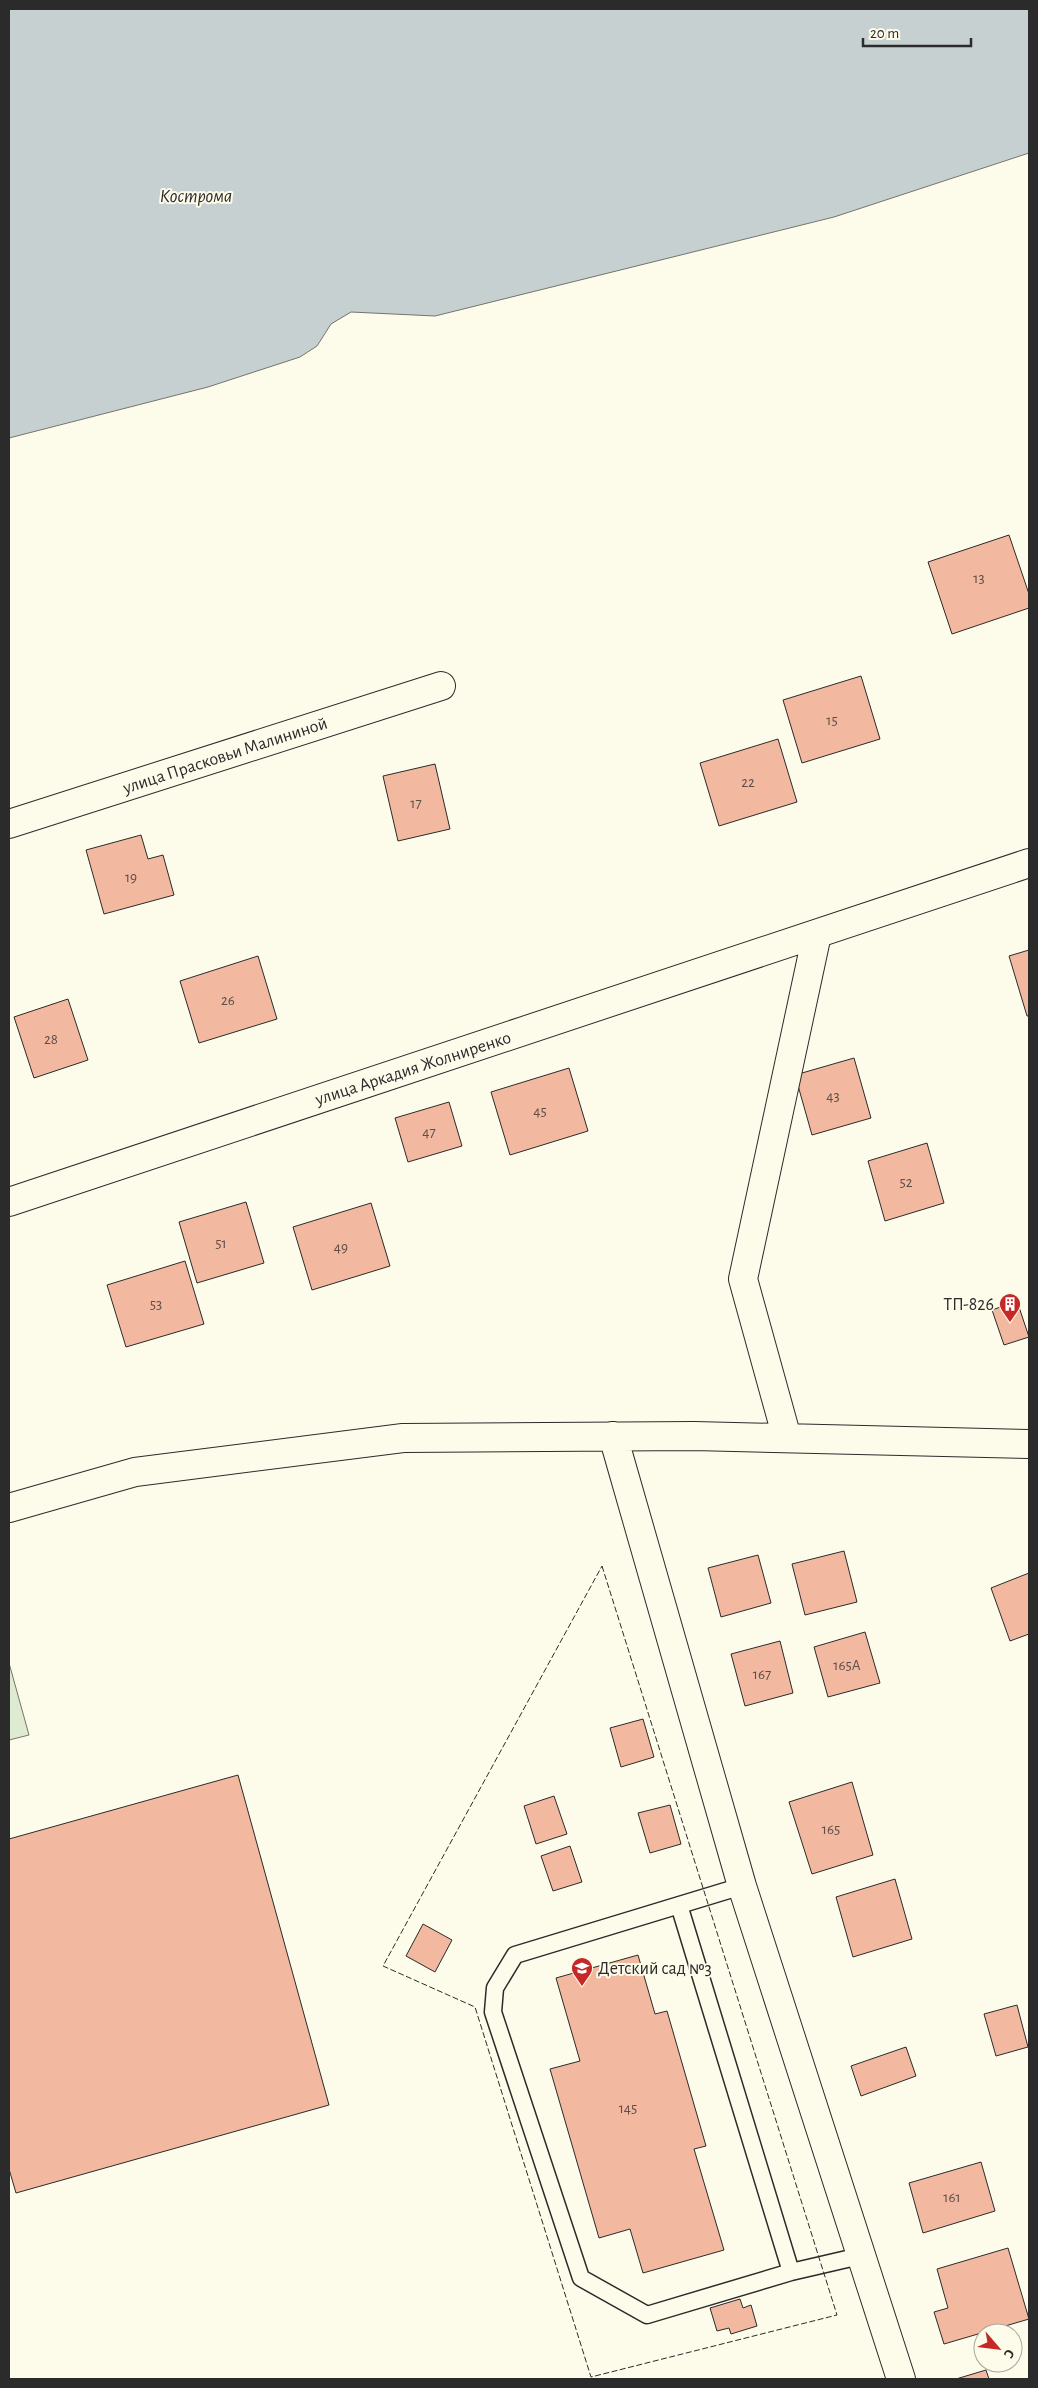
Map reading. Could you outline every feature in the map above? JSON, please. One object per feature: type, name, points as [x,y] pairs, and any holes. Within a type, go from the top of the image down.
[{"type":"street","name":"улица Прасковьи Малининой","points":[[9,824],[441,686]]},
{"type":"street","name":"улица Аркадия Жолниренко","points":[[9,1202],[1029,863]]},
{"type":"street","points":[[787,1438],[743,1279],[816,934]]},
{"type":"street","points":[[613,1436],[742,1886],[860,2256],[902,2379]]},
{"type":"street","points":[[9,1508],[135,1472],[403,1438],[613,1436],[1029,1444]]},
{"type":"lane","points":[[742,1886],[515,1955],[495,1988],[493,2012],[581,2278],[647,2315],[791,2272],[860,2256]]},
{"type":"lane","points":[[679,1905],[791,2272]]},
{"type":"green space","points":[[9,1663],[29,1735],[9,1740]]},
{"type":"water","name":"Кострома","points":[[9,9],[1029,9],[1029,153],[834,217],[435,316],[351,312],[331,324],[317,346],[300,357],[208,387],[9,438]]},
{"type":"building","points":[[1009,535],[1029,594],[1029,608],[952,634],[928,562]]},
{"type":"building","points":[[861,676],[880,739],[802,763],[783,700]]},
{"type":"building","points":[[778,739],[797,802],[719,826],[700,763]]},
{"type":"building","points":[[435,764],[450,829],[398,841],[383,776]]},
{"type":"building","points":[[141,835],[148,859],[163,855],[174,895],[104,914],[86,850]]},
{"type":"building","points":[[1029,950],[1029,1016],[1027,1016],[1009,956]]},
{"type":"building","points":[[258,956],[277,1019],[199,1043],[180,981]]},
{"type":"building","points":[[68,999],[88,1060],[34,1078],[14,1017]]},
{"type":"building","points":[[854,1058],[871,1118],[812,1135],[795,1075]]},
{"type":"building","points":[[569,1068],[588,1131],[510,1155],[491,1092]]},
{"type":"building","points":[[449,1102],[462,1146],[408,1162],[395,1118]]},
{"type":"building","points":[[927,1143],[944,1203],[885,1221],[868,1161]]},
{"type":"building","points":[[246,1202],[264,1263],[197,1283],[179,1222]]},
{"type":"building","points":[[371,1203],[390,1266],[312,1290],[293,1227]]},
{"type":"building","points":[[185,1261],[204,1324],[126,1347],[107,1285]]},
{"type":"building","name":"ТП-826","points":[[1017,1301],[1029,1337],[1004,1345],[992,1310]]},
{"type":"building","points":[[844,1551],[857,1602],[805,1615],[792,1564]]},
{"type":"building","points":[[758,1555],[771,1603],[721,1617],[708,1568]]},
{"type":"building","points":[[1029,1573],[1029,1634],[1010,1641],[991,1588]]},
{"type":"building","points":[[865,1632],[880,1683],[828,1697],[814,1647]]},
{"type":"building","points":[[780,1641],[793,1693],[745,1706],[731,1654]]},
{"type":"building","points":[[643,1719],[654,1757],[621,1767],[610,1728]]},
{"type":"building","points":[[238,1775],[329,2105],[16,2193],[9,2169],[9,1839]]},
{"type":"building","points":[[852,1782],[873,1855],[812,1874],[789,1802]]},
{"type":"building","points":[[554,1796],[567,1834],[536,1844],[524,1806]]},
{"type":"building","points":[[670,1805],[681,1844],[650,1853],[638,1813]]},
{"type":"building","points":[[570,1846],[582,1882],[553,1891],[541,1856]]},
{"type":"building","points":[[895,1879],[912,1939],[853,1957],[836,1897]]},
{"type":"building","points":[[423,1924],[452,1940],[435,1972],[406,1956]]},
{"type":"building","points":[[638,1955],[655,2014],[667,2011],[706,2146],[694,2149],[724,2250],[643,2273],[630,2229],[599,2238],[550,2069],[580,2061],[556,1978]]},
{"type":"building","points":[[1017,2005],[1028,2047],[996,2056],[984,2014]]},
{"type":"building","points":[[906,2047],[916,2076],[861,2096],[851,2066]]},
{"type":"building","points":[[981,2162],[995,2211],[923,2233],[909,2183]]},
{"type":"building","points":[[1008,2248],[1029,2319],[1015,2323],[973,2323],[973,2335],[944,2344],[934,2312],[948,2308],[937,2269]]},
{"type":"building","points":[[740,2299],[743,2308],[751,2305],[757,2326],[731,2334],[729,2328],[717,2331],[710,2308]]},
{"type":"building","points":[[976,2373],[987,2373],[989,2379],[956,2379]]},
{"type":"fence","points":[[602,1566],[837,2315],[591,2377],[475,2007],[383,1966],[602,1566]]},
{"type":"place","name":"ТП-826","points":[[1010,1323]]},
{"type":"place","name":"Детский сад №3","points":[[582,1987]]}]
